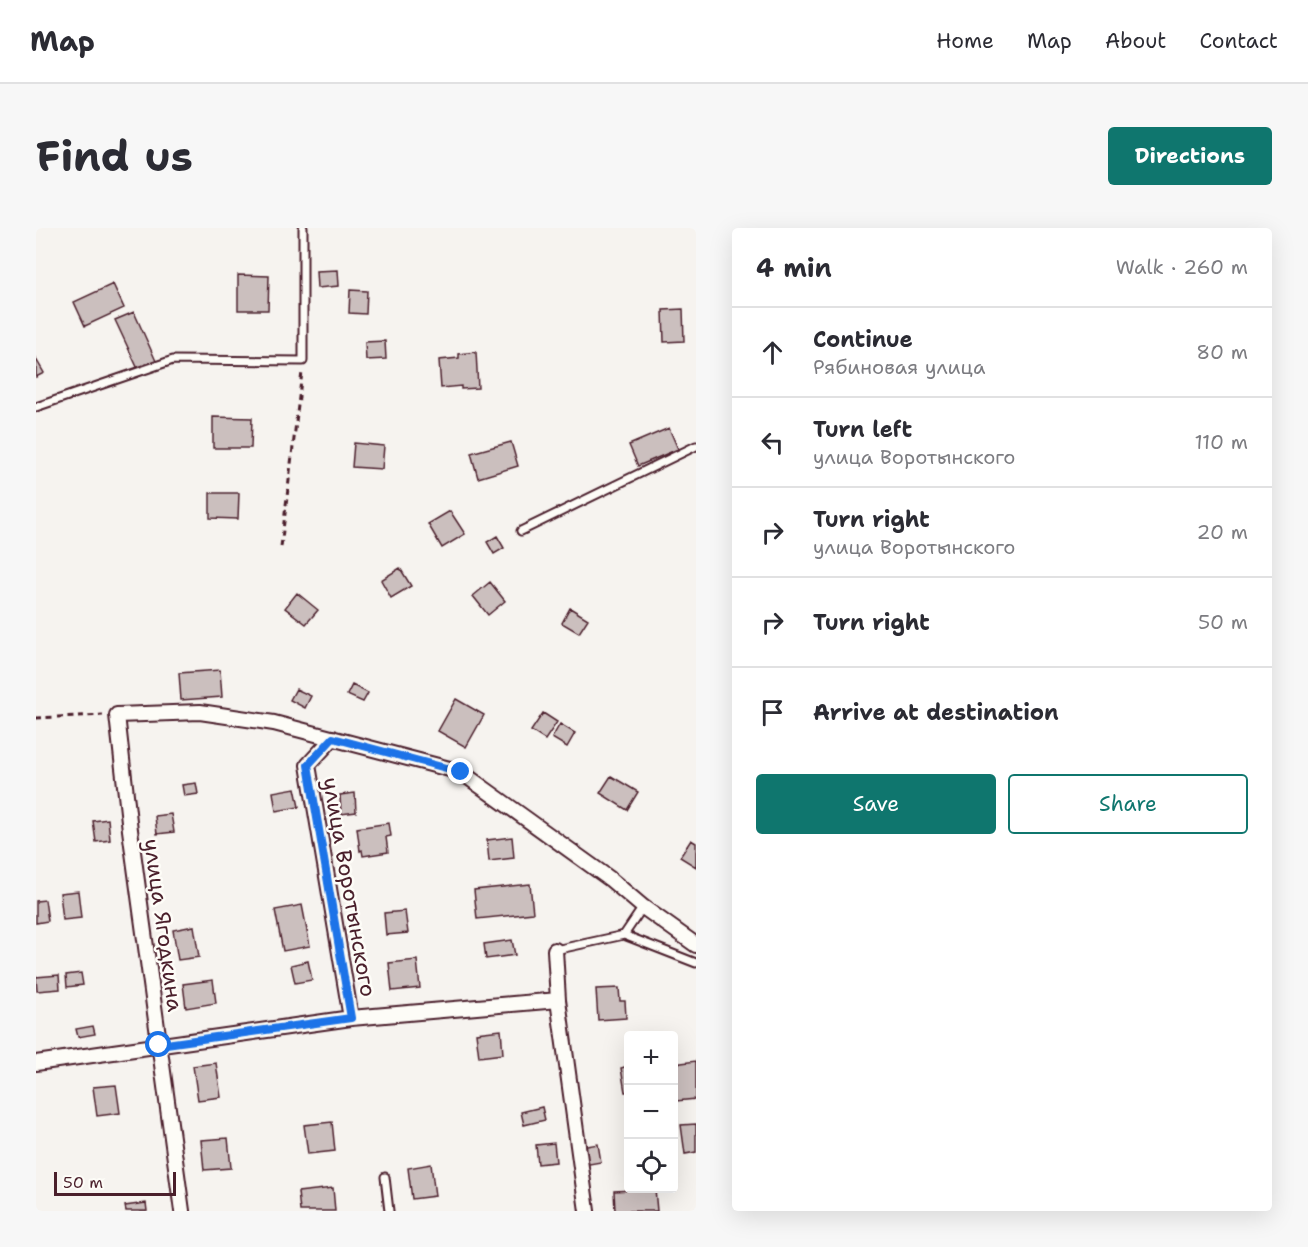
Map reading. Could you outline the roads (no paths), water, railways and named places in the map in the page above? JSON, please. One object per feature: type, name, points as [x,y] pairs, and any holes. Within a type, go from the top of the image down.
[{"type":"street","name":"улица Ягодкина","points":[[182,1211],[130,830],[117,715],[200,712],[274,723],[333,738]]},
{"type":"street","points":[[333,738],[461,772],[696,945]]},
{"type":"street","name":"улица Воротынского","points":[[333,738],[308,765],[351,1018]]},
{"type":"street","points":[[555,950],[558,1000],[587,1211]]},
{"type":"street","points":[[36,1064],[351,1018],[558,1000]]},
{"type":"lane","points":[[36,407],[173,360],[303,362],[303,228]]},
{"type":"lane","points":[[521,531],[696,446]]},
{"type":"lane","points":[[624,935],[643,907]]},
{"type":"lane","points":[[555,950],[624,935],[696,963]]},
{"type":"lane","points":[[385,1177],[389,1211]]}]
